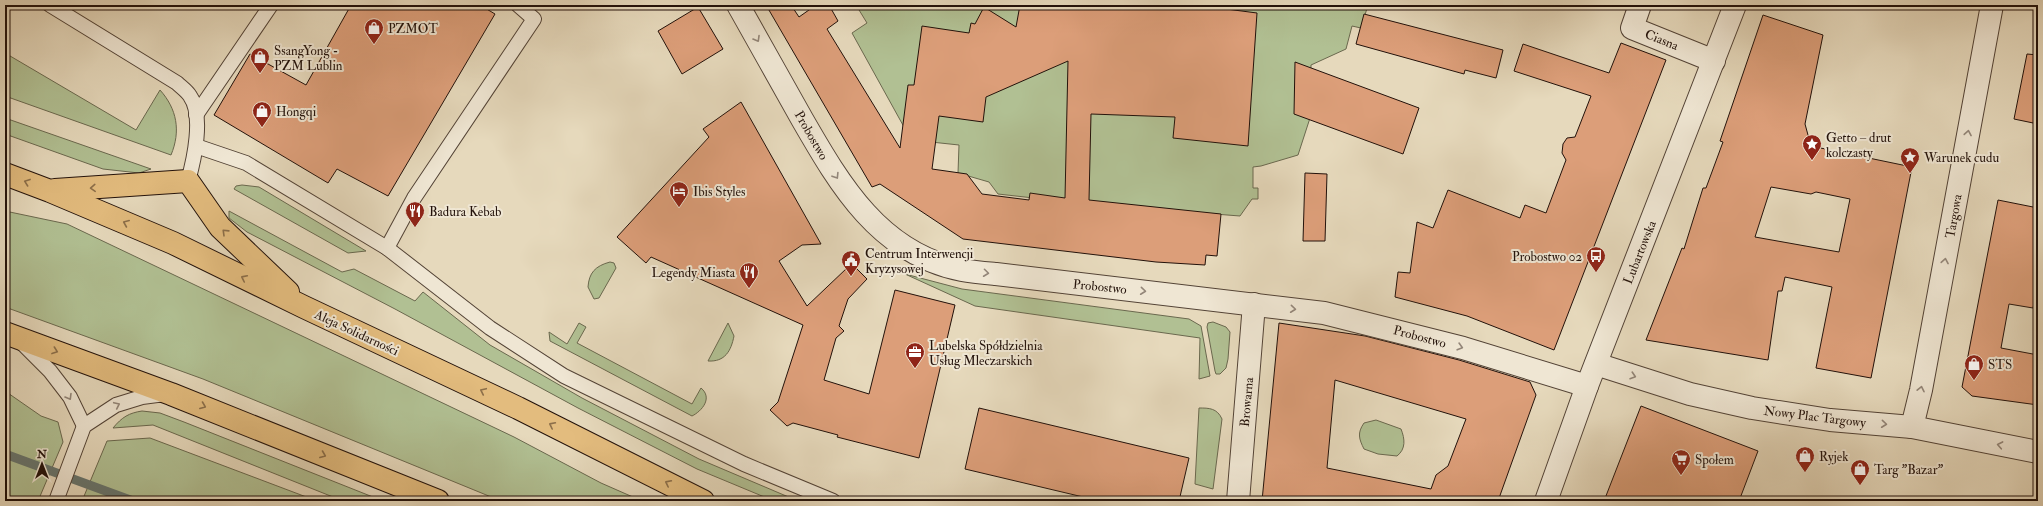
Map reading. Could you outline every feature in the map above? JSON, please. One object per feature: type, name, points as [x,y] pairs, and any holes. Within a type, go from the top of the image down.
[{"type":"main road","name":"Aleja Solidarności","points":[[5,174],[50,191],[173,243],[304,307],[518,408],[703,501]]},
{"type":"main road","points":[[50,191],[188,181],[220,227],[304,307]]},
{"type":"main road","points":[[10,335],[171,394],[438,501]]},
{"type":"street","name":"Probostwo","points":[[738,5],[837,179],[859,208],[872,222],[905,246],[940,264],[962,270],[1324,312],[1463,348],[1587,386]]},
{"type":"street","name":"Ciasna","points":[[1640,5],[1632,28],[1714,61]]},
{"type":"street","name":"Lubartowska","points":[[1546,501],[1587,386],[1735,5]]},
{"type":"street","name":"Targowa","points":[[1912,427],[1921,390],[1992,5]]},
{"type":"street","name":"Browarna","points":[[1238,501],[1254,304]]},
{"type":"street","name":"Nowy Plac Targowy","points":[[1596,364],[1690,394],[1782,414],[1912,427],[2038,452]]},
{"type":"lane","points":[[50,5],[177,83],[191,97],[196,115],[196,146],[188,181]]},
{"type":"lane","points":[[196,115],[271,5]]},
{"type":"lane","points":[[387,248],[414,198],[534,19],[518,5]]},
{"type":"lane","points":[[196,146],[246,163],[387,248],[490,328],[564,376],[744,464],[833,501]]},
{"type":"lane","points":[[10,335],[50,371],[70,397],[84,426]]},
{"type":"lane","points":[[56,501],[84,426],[116,405],[142,397],[171,394]]},
{"type":"green space","points":[[856,5],[1368,5],[1361,28],[1352,26],[1346,49],[1311,65],[1310,118],[1298,155],[1253,167],[1253,188],[1258,188],[1258,199],[1252,199],[1240,216],[1087,204],[998,194],[989,182],[958,173],[959,145],[903,139],[904,127],[852,33],[867,23]]},
{"type":"green space","points":[[5,53],[136,130],[160,90],[166,97],[174,113],[176,121],[176,137],[171,155],[5,96]]},
{"type":"green space","points":[[5,118],[151,169],[139,173],[103,169],[5,134]]},
{"type":"green space","points":[[242,185],[259,187],[366,251],[348,253],[234,189],[236,186]]},
{"type":"green space","points":[[5,211],[67,224],[514,437],[601,483],[642,501],[501,501],[203,379],[5,307]]},
{"type":"green space","points":[[229,211],[342,272],[354,269],[415,301],[423,292],[490,345],[582,398],[699,459],[798,501],[774,501],[697,469],[578,408],[395,309],[247,232],[229,218]]},
{"type":"green space","points":[[610,262],[614,263],[616,268],[599,298],[594,299],[588,287],[591,274],[600,266]]},
{"type":"green space","points":[[905,274],[962,289],[1189,319],[1201,326],[1210,376],[1199,379],[1200,338],[975,306]]},
{"type":"green space","points":[[1213,322],[1226,327],[1230,332],[1226,368],[1220,374],[1216,374],[1215,371],[1207,327],[1208,323]]},
{"type":"green space","points":[[579,323],[586,327],[577,343],[692,404],[701,388],[706,396],[705,404],[696,414],[692,416],[550,341],[549,332],[567,344]]},
{"type":"green space","points":[[728,323],[734,336],[729,351],[719,360],[708,361]]},
{"type":"green space","points":[[5,391],[41,416],[58,422],[63,442],[38,501],[5,501]]},
{"type":"green space","points":[[1199,408],[1215,411],[1222,419],[1213,489],[1195,484]]},
{"type":"green space","points":[[142,411],[160,413],[383,501],[343,501],[153,425],[113,428],[126,416]]},
{"type":"green space","points":[[1376,420],[1401,429],[1404,444],[1402,450],[1397,456],[1378,454],[1364,449],[1360,439],[1360,430],[1364,423]]},
{"type":"green space","points":[[150,438],[317,501],[82,501],[107,441]]},
{"type":"building","points":[[351,5],[480,5],[495,14],[388,196],[337,169],[328,183],[214,115],[250,54],[306,85]]},
{"type":"building","points":[[766,5],[791,5],[799,17],[816,5],[829,5],[838,21],[827,29],[900,148],[908,85],[914,85],[922,26],[969,33],[971,23],[975,24],[984,7],[1016,27],[1020,5],[1211,5],[1211,7],[1257,13],[1248,146],[1173,138],[1175,117],[1091,114],[1089,200],[1221,214],[1217,256],[1206,255],[1205,265],[1156,262],[963,239],[880,184],[872,187]],"holes":[[[1068,61],[1065,198],[1030,193],[1029,200],[982,194],[967,174],[932,169],[939,116],[983,122],[986,97]]]},
{"type":"building","points":[[698,7],[723,49],[682,74],[658,31]]},
{"type":"building","points":[[1364,14],[1503,50],[1496,78],[1465,70],[1464,74],[1356,44]]},
{"type":"building","points":[[1763,15],[1823,35],[1805,124],[1811,146],[1912,167],[1871,378],[1816,368],[1832,287],[1785,277],[1782,291],[1778,291],[1768,360],[1646,340],[1682,248],[1684,249],[1703,188],[1706,188],[1723,142],[1720,141]],"holes":[[[1771,187],[1811,194],[1816,192],[1850,199],[1839,252],[1755,237]]]},
{"type":"building","points":[[1621,43],[1666,60],[1554,350],[1467,316],[1395,297],[1398,272],[1410,273],[1417,222],[1433,228],[1448,190],[1520,218],[1525,205],[1546,213],[1566,160],[1562,153],[1563,144],[1567,138],[1575,137],[1591,96],[1514,71],[1523,44],[1609,73]]},
{"type":"building","points":[[2027,54],[2038,55],[2038,124],[2014,119]]},
{"type":"building","points":[[1295,62],[1419,108],[1403,154],[1294,114]]},
{"type":"building","points":[[741,102],[821,244],[802,245],[779,261],[807,306],[847,268],[856,268],[867,279],[848,299],[839,326],[844,331],[836,338],[824,380],[869,394],[895,290],[955,305],[919,458],[837,437],[838,435],[793,423],[787,426],[770,410],[778,402],[803,325],[651,257],[646,263],[617,237],[709,137],[703,129]]},
{"type":"building","points":[[1305,173],[1327,174],[1325,241],[1303,241]]},
{"type":"building","points":[[1998,200],[2038,208],[2038,281],[2033,308],[2009,304],[2001,348],[2038,355],[2038,405],[1972,396],[1962,387]]},
{"type":"building","points":[[1279,323],[1365,336],[1459,360],[1530,382],[1536,395],[1498,501],[1262,501]],"holes":[[[1335,380],[1466,419],[1448,466],[1436,475],[1431,489],[1327,468]]]},
{"type":"building","name":"Społem","points":[[1641,406],[1758,451],[1739,501],[1604,501]]},
{"type":"building","points":[[979,408],[1189,458],[1179,501],[1100,501],[965,469]]},
{"type":"waterway","points":[[5,454],[133,501]]},
{"type":"place","name":"PZMOT","points":[[374,45]]},
{"type":"place","name":"SsangYong - PZM Lublin","points":[[260,74]]},
{"type":"place","name":"Hongqi","points":[[262,128]]},
{"type":"place","name":"Getto – drut kolczasty","points":[[1812,161]]},
{"type":"place","name":"Warunek cudu","points":[[1910,174]]},
{"type":"place","name":"Ibis Styles","points":[[679,208]]},
{"type":"place","name":"Badura Kebab","points":[[415,228]]},
{"type":"place","name":"Probostwo 02","points":[[1596,273]]},
{"type":"place","name":"Centrum Interwencji Kryzysowej","points":[[851,277]]},
{"type":"place","name":"Legendy Miasta","points":[[749,289]]},
{"type":"place","name":"Lubelska Spółdzielnia Usług Mleczarskich","points":[[915,369]]},
{"type":"place","name":"STS","points":[[1974,381]]},
{"type":"place","name":"Ryjek","points":[[1805,473]]},
{"type":"place","name":"Społem","points":[[1681,476]]},
{"type":"place","name":"Targ \"Bazar\"","points":[[1860,486]]}]
